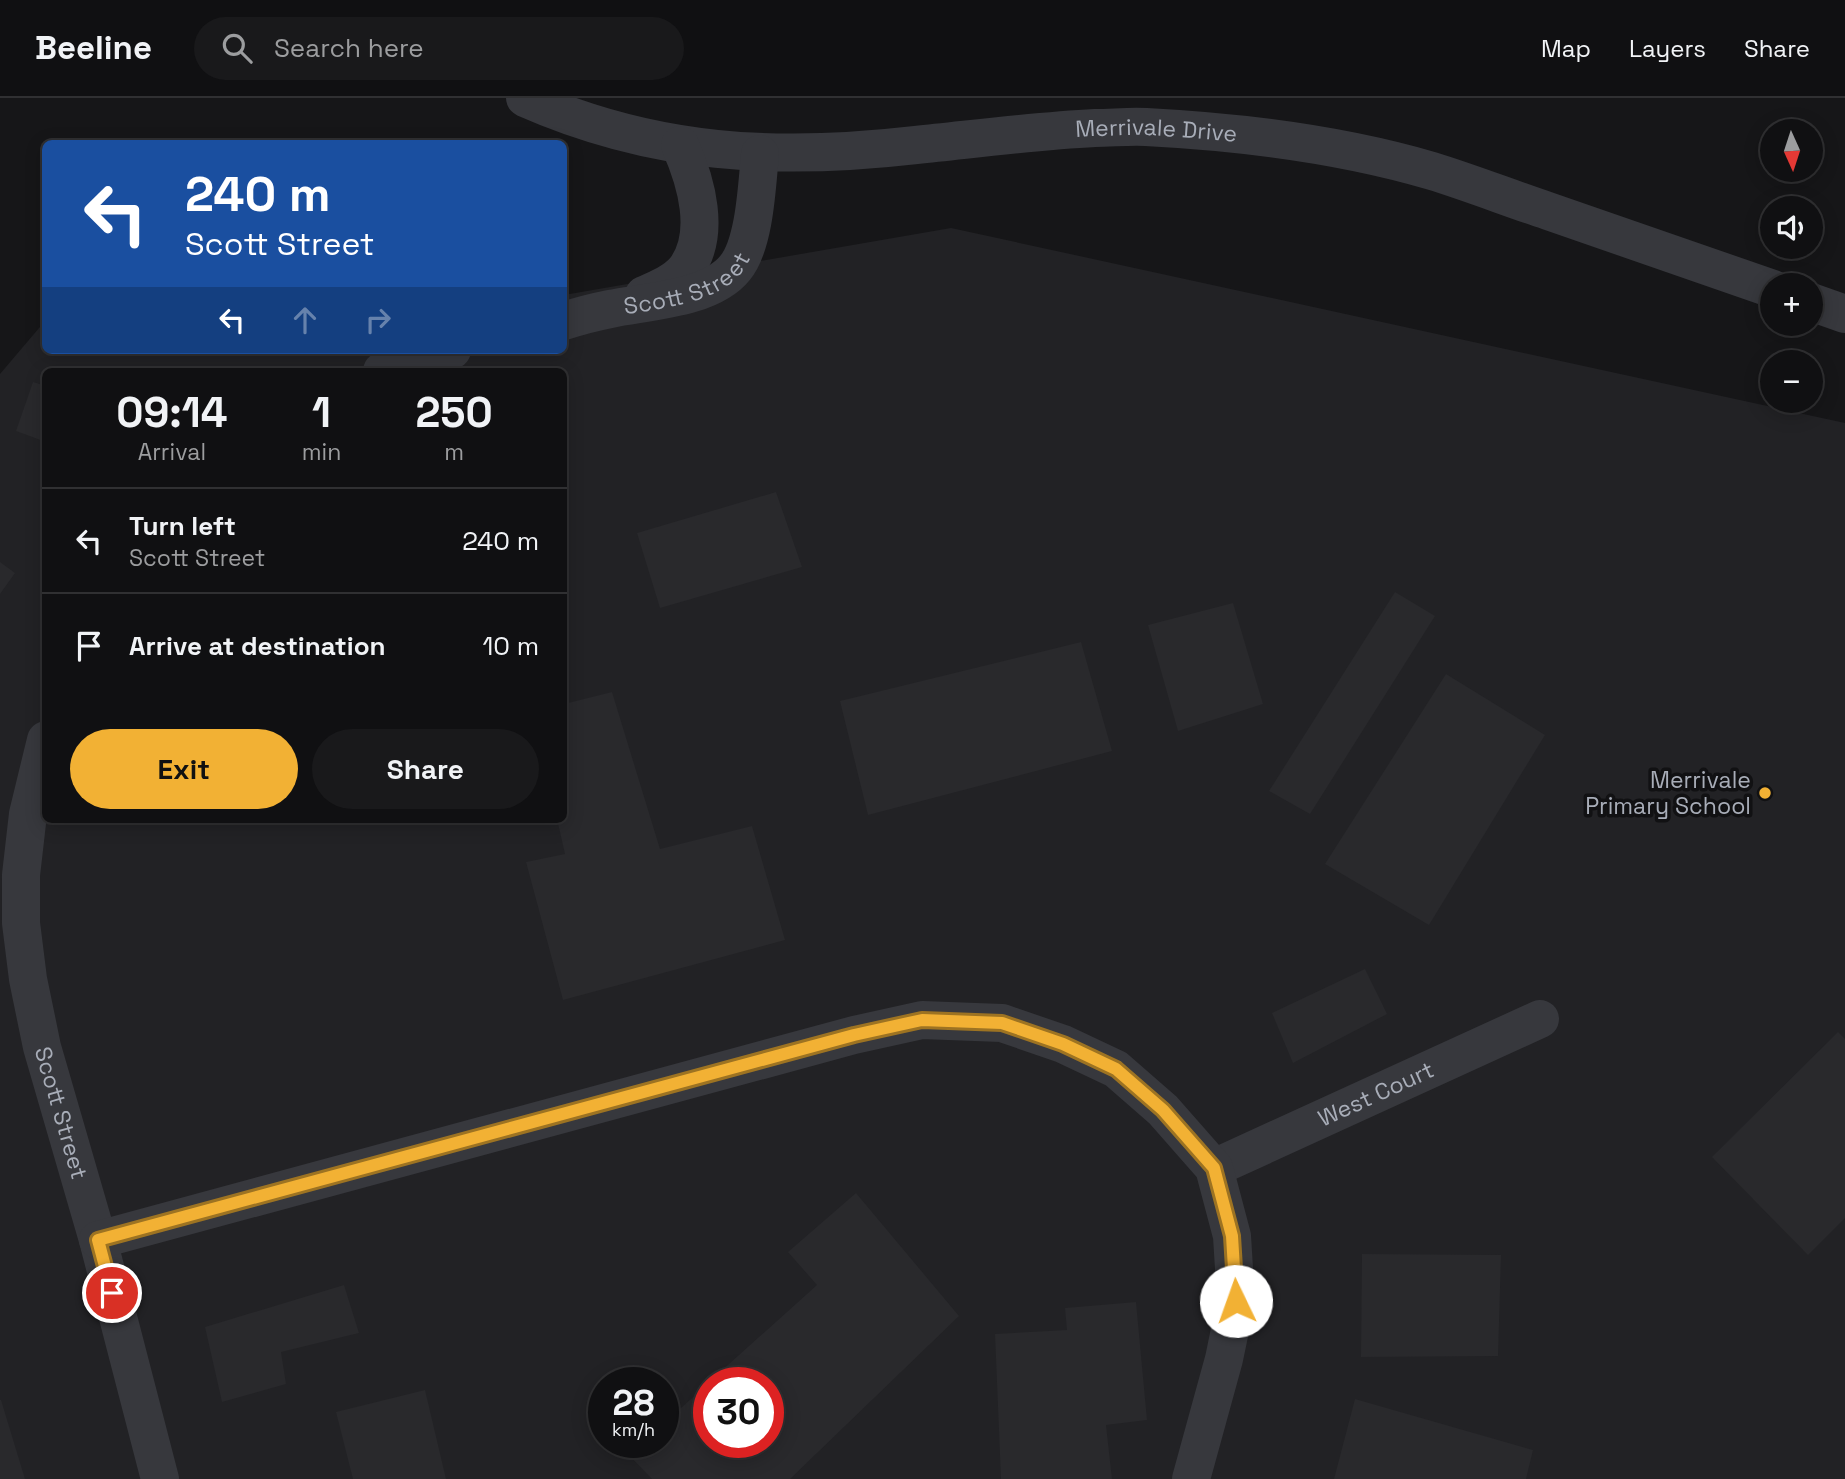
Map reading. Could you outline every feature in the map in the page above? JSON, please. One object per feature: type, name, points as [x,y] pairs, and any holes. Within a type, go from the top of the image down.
[{"type":"street","name":"Merrivale Drive","points":[[525,98],[565,116],[606,128],[680,145],[760,154],[844,152],[1010,135],[1141,126],[1267,138],[1347,151],[1431,171],[1760,285]]},
{"type":"street","name":"Scott Street","points":[[606,310],[662,287],[679,276],[692,257],[699,214],[692,175],[680,145]]},
{"type":"street","name":"Scott Street","points":[[567,319],[695,293],[721,282],[742,257],[755,208],[760,154]]},
{"type":"street","points":[[1823,306],[1845,314]]},
{"type":"street","points":[[392,368],[439,354]]},
{"type":"street","name":"Scott Street","points":[[42,756],[28,814],[20,875],[21,923],[28,979],[41,1046],[98,1240],[160,1479]]},
{"type":"street","name":"West Court","points":[[1214,1168],[1540,1019]]},
{"type":"street","points":[[98,1240],[813,1046],[922,1020],[1002,1023],[1063,1044],[1116,1069],[1163,1110],[1214,1168],[1232,1236],[1236,1301],[1224,1359],[1191,1479]]},
{"type":"shaded area","points":[[951,228],[1760,404],[1760,413],[1799,413],[1845,423],[1845,1479],[0,1479],[0,374],[42,325],[42,354],[567,354],[567,294]]},
{"type":"building","points":[[33,382],[42,385],[42,441],[16,431]]},
{"type":"building","points":[[776,492],[802,567],[660,608],[637,533]]},
{"type":"building","points":[[0,562],[15,573],[0,594]]},
{"type":"building","points":[[1395,592],[1435,616],[1310,814],[1269,791]]},
{"type":"building","points":[[1233,603],[1263,704],[1178,731],[1148,625]]},
{"type":"building","points":[[1081,642],[1112,751],[868,815],[840,701]]},
{"type":"building","points":[[1446,674],[1545,735],[1429,925],[1325,864]]},
{"type":"building","points":[[612,692],[660,849],[752,826],[785,940],[563,1000],[526,862],[565,854],[558,823],[567,823],[567,703]]},
{"type":"building","points":[[1365,969],[1387,1014],[1293,1063],[1272,1013]]},
{"type":"building","points":[[1838,1032],[1845,1039],[1845,1218],[1808,1255],[1712,1157]]},
{"type":"building","points":[[856,1193],[959,1316],[790,1479],[652,1479],[632,1458],[679,1458],[679,1410],[693,1397],[693,1458],[784,1458],[784,1367],[726,1367],[817,1285],[788,1252]]},
{"type":"building","points":[[1362,1254],[1501,1255],[1498,1356],[1361,1357]]},
{"type":"building","points":[[344,1285],[359,1333],[281,1352],[286,1384],[222,1402],[205,1327]]},
{"type":"building","points":[[1136,1302],[1147,1420],[1106,1425],[1112,1479],[1001,1479],[995,1334],[1067,1330],[1065,1308]]},
{"type":"building","points":[[425,1390],[446,1479],[353,1479],[336,1412]]},
{"type":"building","points":[[1355,1399],[1533,1450],[1526,1479],[1334,1479]]},
{"type":"building","points":[[1,1400],[25,1479],[0,1479]]},
{"type":"place","name":"Merrivale Primary School","points":[[1765,793]]},
{"type":"route","points":[[112,1293],[98,1240],[854,1035],[922,1020],[1002,1023],[1063,1044],[1116,1069],[1163,1110],[1214,1168],[1232,1236],[1236,1301]]}]
